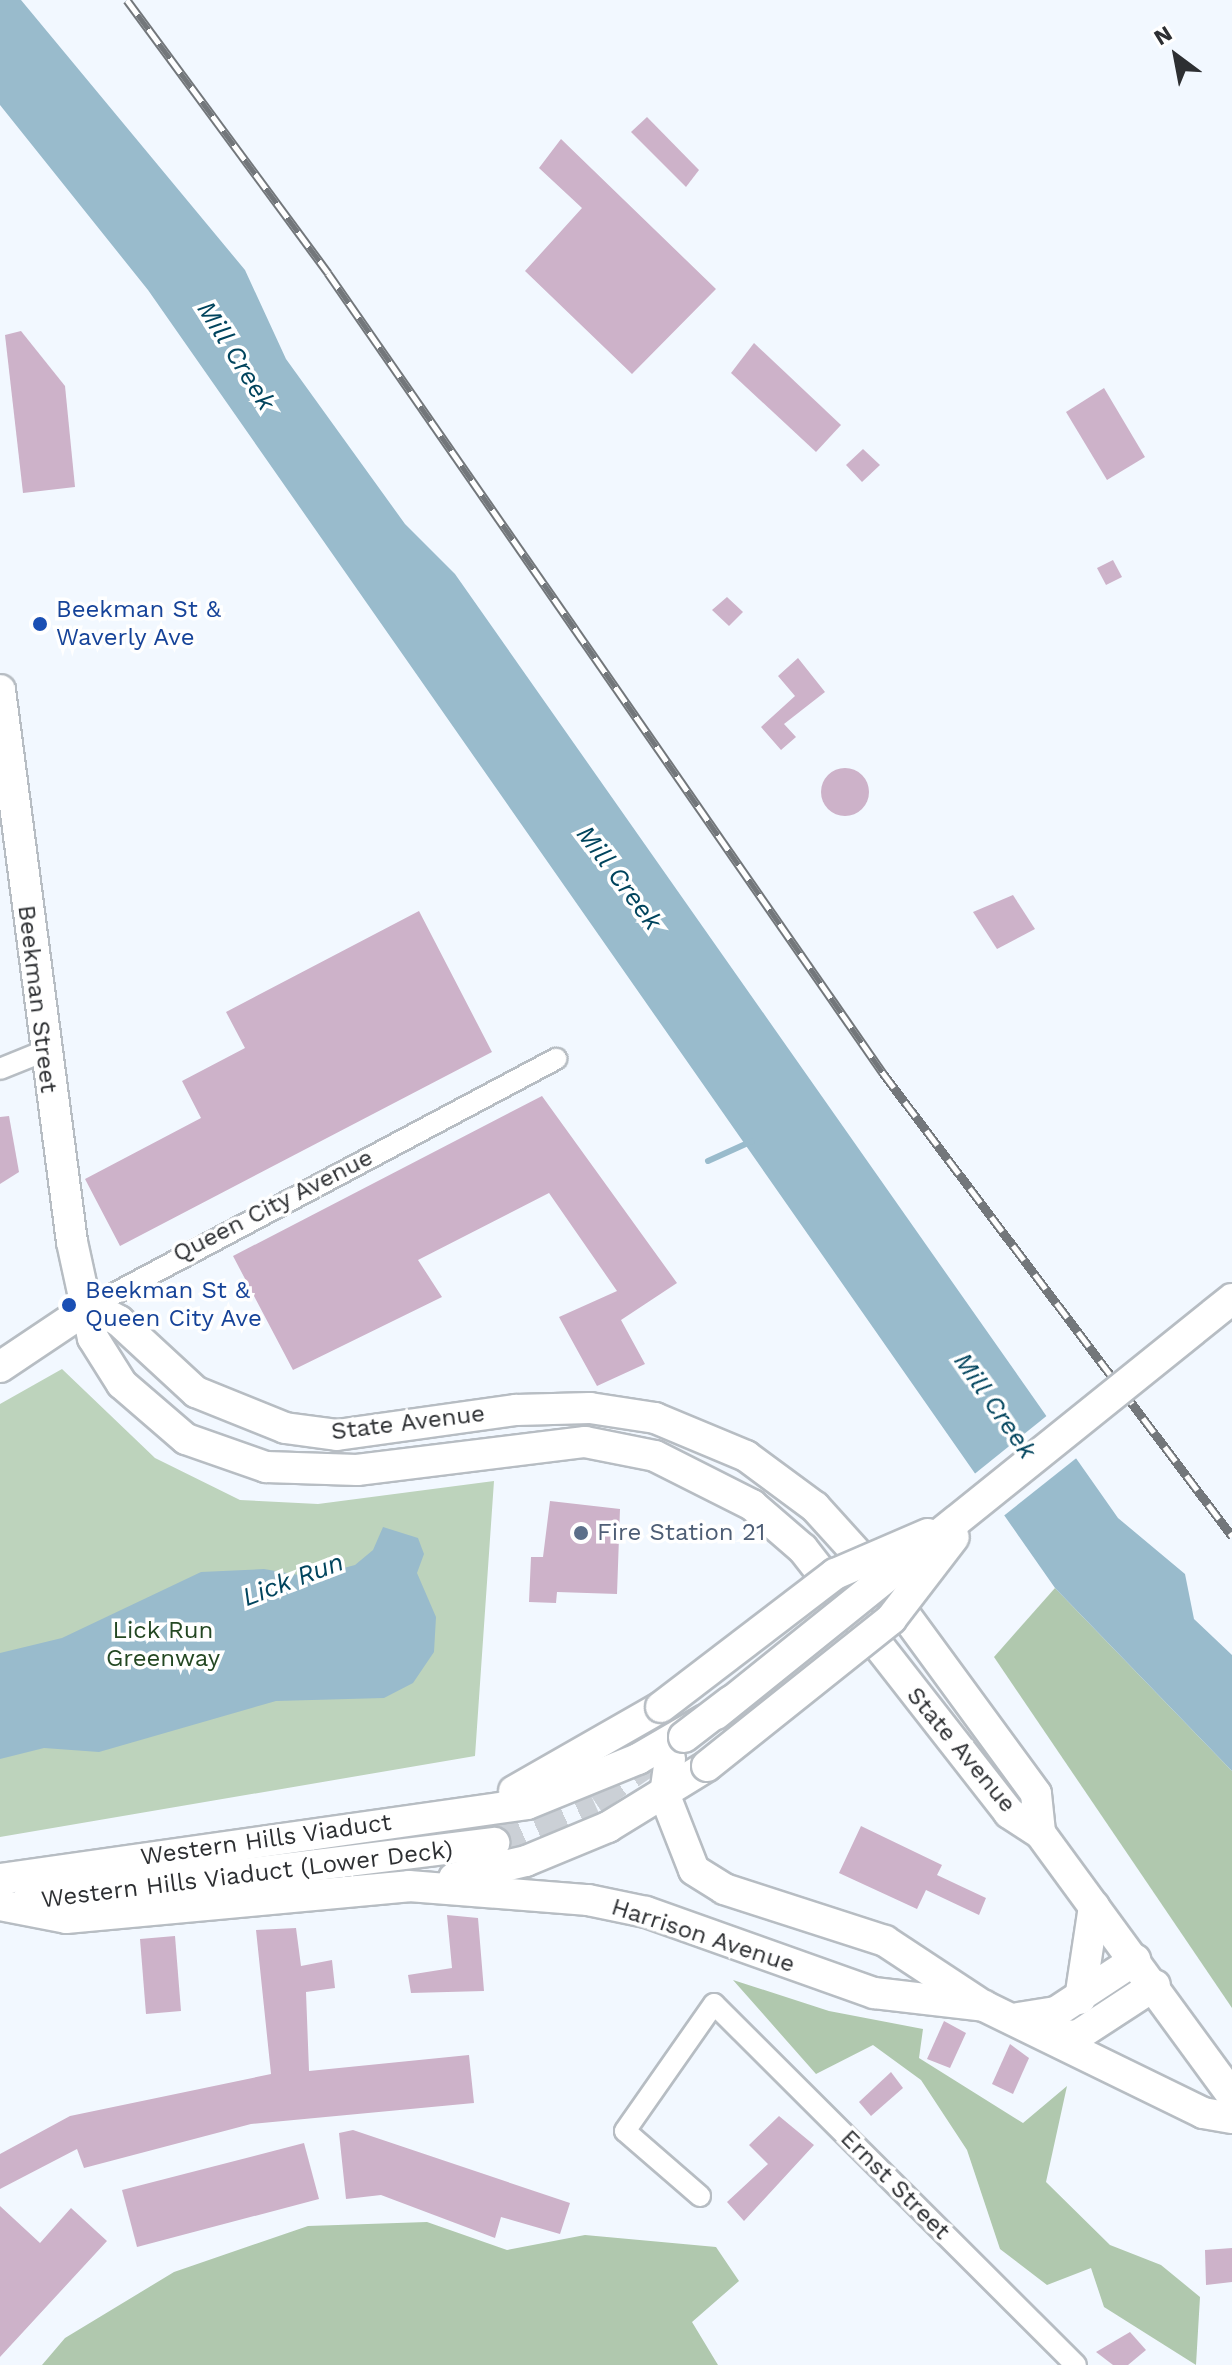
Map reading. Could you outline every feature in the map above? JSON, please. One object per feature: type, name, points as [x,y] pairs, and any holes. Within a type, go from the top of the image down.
[{"type":"main road","name":"Beekman Street","points":[[0,690],[8,835],[72,1242],[91,1306]]},
{"type":"main road","points":[[539,1855],[977,1512],[1232,1301]]},
{"type":"main road","points":[[984,2006],[885,1941],[724,1889],[694,1870],[682,1853],[665,1796],[677,1748],[1232,1301]]},
{"type":"main road","name":"Queen City Avenue","points":[[0,1367],[91,1306]]},
{"type":"main road","name":"State Avenue","points":[[91,1306],[119,1321],[196,1392],[285,1428],[337,1435],[516,1410],[590,1408],[668,1422],[746,1456],[815,1507],[873,1571],[1036,1794],[1040,1833]]},
{"type":"main road","name":"State Avenue","points":[[91,1306],[93,1338],[142,1405],[186,1439],[238,1461],[357,1470],[585,1442],[655,1456],[732,1492],[803,1549],[1009,1813],[1040,1833],[1155,1985],[1232,2095]]},
{"type":"main road","points":[[409,1886],[539,1855],[665,1796],[891,1619],[977,1512]]},
{"type":"main road","points":[[489,1807],[661,1707],[835,1574],[977,1512]]},
{"type":"main road","points":[[489,1807],[569,1789],[716,1714]]},
{"type":"main road","name":"Western Hills Viaduct","points":[[0,1879],[437,1818],[489,1807]]},
{"type":"main road","name":"Western Hills Viaduct (Lower Deck)","points":[[0,1904],[494,1843]]},
{"type":"main road","name":"Harrison Avenue","points":[[0,1904],[66,1918],[409,1886],[588,1900],[646,1912],[874,1993],[984,2006],[1053,2035],[1203,2113],[1232,2118]]},
{"type":"main road","points":[[1080,1999],[1094,1906]]},
{"type":"main road","points":[[0,1924],[66,1918]]},
{"type":"main road","points":[[1018,2018],[1080,1999],[1135,1960]]},
{"type":"main road","points":[[1053,2035],[1077,2036],[1155,1985]]},
{"type":"street","points":[[0,1069],[42,1052]]},
{"type":"street","name":"Queen City Avenue","points":[[91,1306],[556,1059]]},
{"type":"street","name":"Ernst Street","points":[[700,2196],[625,2131],[714,2004],[1076,2365]]},
{"type":"green space","name":"Lick Run Greenway","points":[[62,1369],[155,1458],[240,1500],[318,1504],[494,1481],[475,1756],[0,1837],[0,1404]]},
{"type":"green space","points":[[1055,1588],[1232,1771],[1232,2008],[994,1657]]},
{"type":"green space","points":[[733,1980],[829,2011],[923,2029],[919,2058],[1023,2123],[1067,2086],[1046,2182],[1110,2245],[1161,2265],[1200,2297],[1196,2365],[1104,2307],[1091,2268],[1047,2285],[1000,2249],[967,2150],[921,2080],[873,2045],[816,2074]]},
{"type":"green space","points":[[427,2222],[507,2250],[585,2235],[716,2247],[739,2281],[692,2322],[718,2365],[42,2365],[65,2338],[174,2272],[308,2226]]},
{"type":"water","name":"Mill Creek","points":[[0,0],[21,0],[245,270],[286,359],[405,524],[455,574],[1118,1518],[1185,1574],[1194,1619],[1232,1655],[1232,1771],[1055,1588],[148,290],[0,105]]},
{"type":"water","points":[[383,1527],[418,1538],[424,1554],[417,1573],[436,1617],[434,1652],[413,1683],[384,1698],[276,1701],[99,1752],[44,1748],[0,1759],[0,1653],[62,1638],[201,1572],[264,1569],[310,1577],[355,1565],[373,1550]]},
{"type":"pier","points":[[1049,1414],[1079,1456],[1001,1518],[972,1476]]},
{"type":"building","points":[[647,117],[699,170],[686,187],[631,132]]},
{"type":"building","points":[[561,139],[716,289],[632,374],[525,271],[582,208],[539,168]]},
{"type":"building","points":[[21,331],[65,386],[75,487],[23,493],[5,335]]},
{"type":"building","points":[[754,343],[841,425],[816,452],[731,373]]},
{"type":"building","points":[[1104,388],[1145,457],[1107,480],[1066,412]]},
{"type":"building","points":[[863,449],[880,465],[862,482],[846,465]]},
{"type":"building","points":[[1113,560],[1122,577],[1106,585],[1097,568]]},
{"type":"building","points":[[727,597],[743,612],[729,626],[712,610]]},
{"type":"building","points":[[798,658],[825,692],[784,724],[796,737],[781,750],[761,727],[795,696],[778,676]]},
{"type":"building","points":[[845,768],[862,775],[869,792],[862,809],[845,816],[828,809],[821,792],[828,775]]},
{"type":"building","points":[[1013,895],[1035,929],[997,949],[973,912]]},
{"type":"building","points":[[419,911],[492,1052],[120,1246],[85,1179],[201,1118],[182,1081],[245,1048],[226,1012]]},
{"type":"building","points":[[542,1096],[677,1283],[621,1320],[645,1364],[597,1386],[559,1317],[617,1291],[549,1193],[418,1260],[442,1297],[293,1370],[233,1256]]},
{"type":"building","points":[[9,1116],[19,1172],[0,1184],[0,1117]]},
{"type":"building","name":"Fire Station 21","points":[[550,1501],[620,1509],[617,1594],[557,1592],[556,1603],[529,1602],[531,1557],[543,1557]]},
{"type":"building","points":[[861,1826],[942,1865],[937,1875],[986,1898],[979,1915],[926,1890],[917,1909],[839,1873]]},
{"type":"building","points":[[447,1915],[478,1918],[484,1991],[411,1993],[408,1975],[452,1968]]},
{"type":"building","points":[[296,1928],[301,1966],[332,1960],[335,1988],[306,1992],[309,2071],[469,2055],[474,2103],[251,2124],[84,2168],[77,2149],[0,2189],[0,2154],[70,2116],[271,2074],[256,1930]]},
{"type":"building","points":[[175,1936],[181,2011],[146,2014],[140,1939]]},
{"type":"building","points":[[944,2021],[966,2033],[950,2068],[927,2059]]},
{"type":"building","points":[[1010,2044],[1029,2058],[1013,2094],[992,2084]]},
{"type":"building","points":[[891,2072],[903,2088],[871,2116],[859,2102]]},
{"type":"building","points":[[779,2116],[814,2145],[744,2221],[727,2202],[768,2164],[749,2145]]},
{"type":"building","points":[[353,2130],[570,2203],[560,2234],[501,2217],[495,2238],[381,2195],[346,2199],[339,2133]]},
{"type":"building","points":[[304,2143],[319,2199],[137,2247],[122,2190]]},
{"type":"building","points":[[0,2206],[40,2243],[71,2208],[107,2241],[0,2357]]},
{"type":"building","points":[[1232,2248],[1232,2282],[1206,2285],[1205,2250]]},
{"type":"building","points":[[1130,2332],[1146,2350],[1128,2365],[1113,2365],[1096,2352]]},
{"type":"waterway","name":"Lick Run","points":[[708,1161],[752,1141]]},
{"type":"tunnel","points":[[494,1843],[593,1799],[646,1763]]},
{"type":"railway","points":[[127,0],[328,273],[883,1073],[1232,1536]]},
{"type":"place","name":"Beekman St & Waverly Ave","points":[[40,624]]},
{"type":"place","name":"Beekman St & Queen City Ave","points":[[69,1305]]},
{"type":"place","name":"Fire Station 21","points":[[581,1533]]}]
